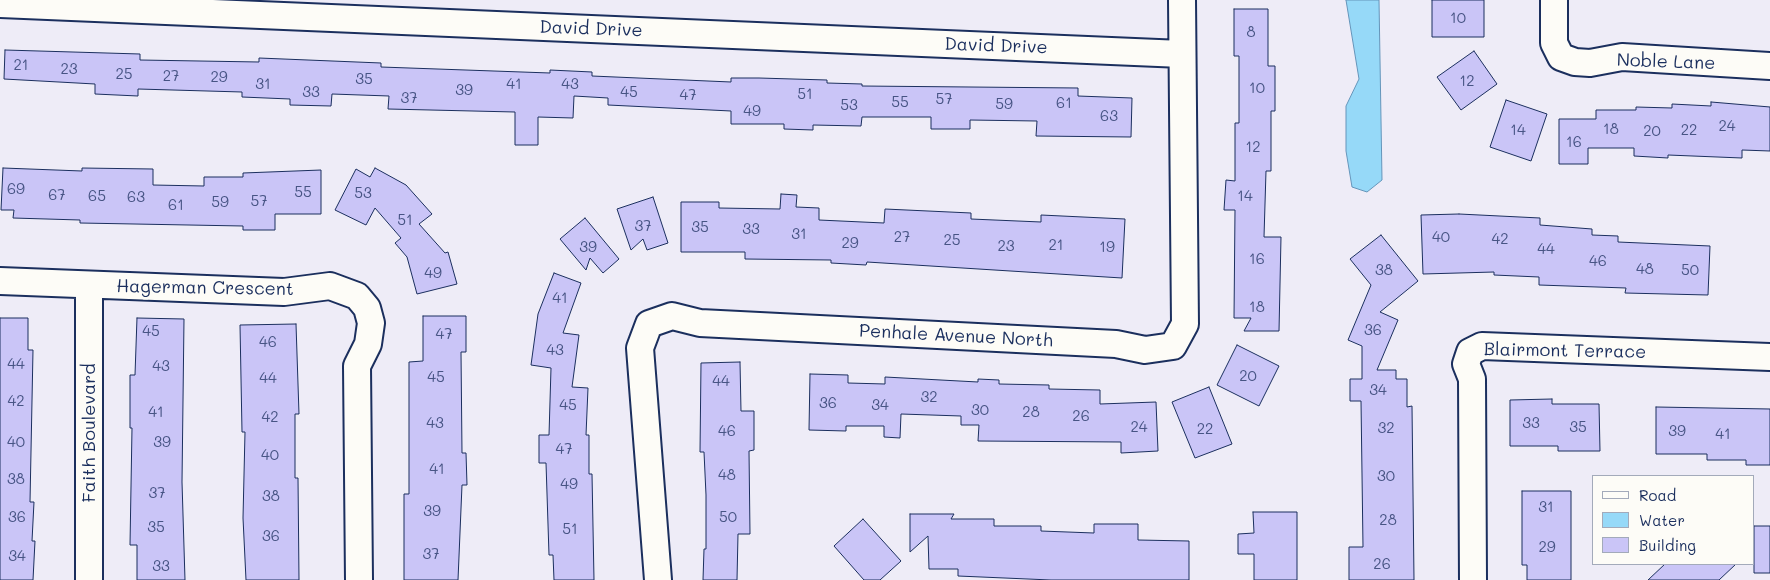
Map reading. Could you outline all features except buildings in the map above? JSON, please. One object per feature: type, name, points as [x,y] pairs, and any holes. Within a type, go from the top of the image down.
[{"type":"street","name":"Penhale Avenue North","points":[[658,580],[640,348],[649,324],[672,316],[700,323],[1116,344],[1145,350],[1174,346],[1185,324],[1182,0]]},
{"type":"street","name":"Noble Lane","points":[[1554,0],[1554,43],[1561,57],[1575,62],[1590,63],[1622,57],[1770,66]]},
{"type":"street","name":"David Drive","points":[[0,4],[1182,54]]},
{"type":"street","name":"Hagerman Crescent","points":[[0,281],[88,286],[284,292],[330,286],[357,296],[367,308],[370,323],[368,344],[357,366],[359,580]]},
{"type":"street","name":"Faith Boulevard","points":[[88,286],[89,580]]},
{"type":"street","name":"Blairmont Terrace","points":[[1473,580],[1472,379],[1466,364],[1470,352],[1482,346],[1770,357]]},
{"type":"water","points":[[1346,0],[1379,0],[1382,180],[1367,192],[1352,187],[1346,151],[1346,106],[1359,79]]}]
